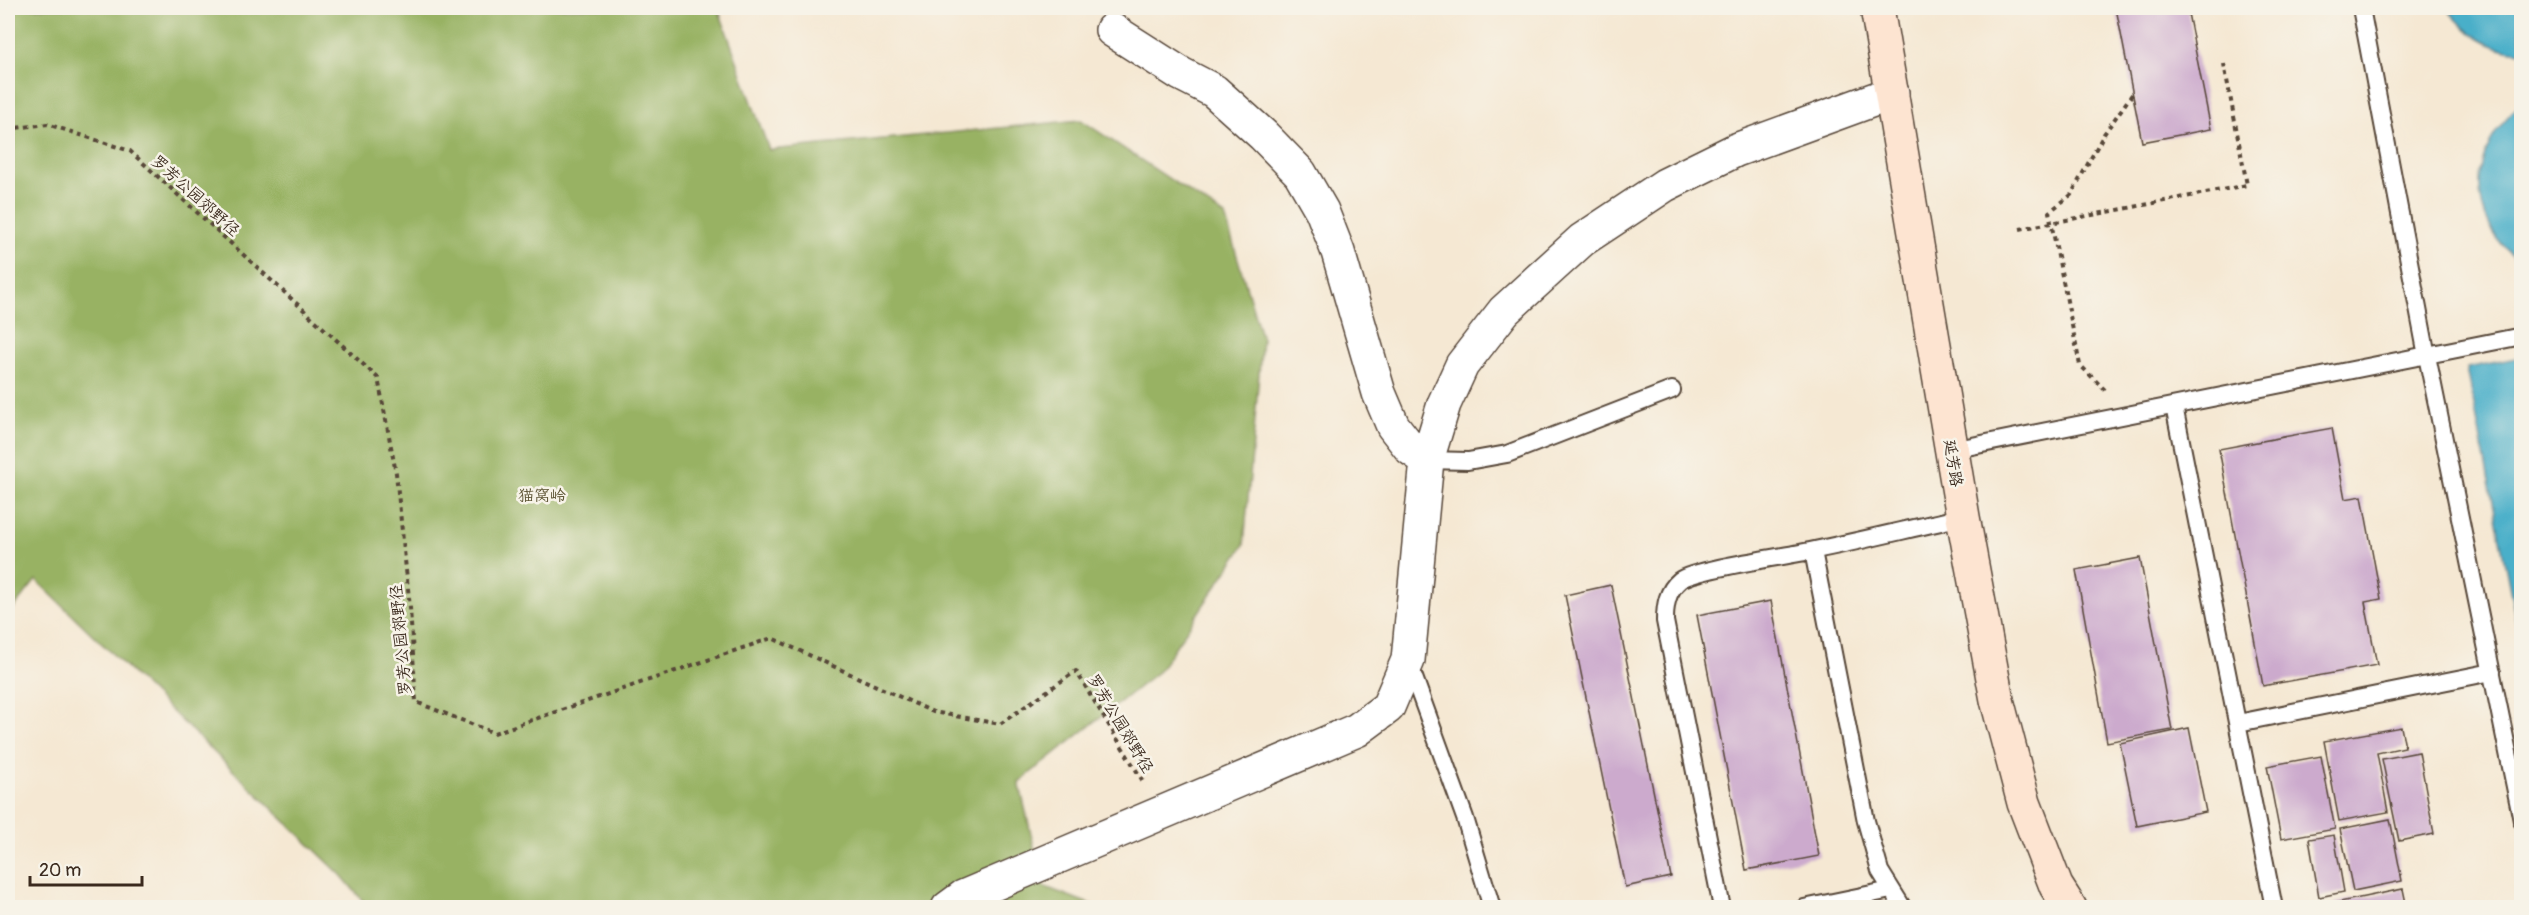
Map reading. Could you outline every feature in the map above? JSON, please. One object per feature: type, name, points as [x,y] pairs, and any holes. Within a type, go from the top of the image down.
[{"type":"main road","name":"延芳路","points":[[1877,8],[1963,517],[1997,700],[2024,803],[2056,886],[2070,908]]},
{"type":"street","points":[[1112,30],[1181,74],[1214,91],[1263,135],[1300,173],[1322,211],[1338,252],[1379,393],[1394,426],[1411,449],[1427,460]]},
{"type":"street","points":[[948,908],[963,897],[1357,730],[1388,706],[1408,660],[1427,460],[1444,404],[1462,365],[1504,310],[1581,240],[1665,185],[1736,150],[1892,93]]},
{"type":"lane","points":[[2361,8],[2427,356],[2521,813]]},
{"type":"lane","points":[[1952,450],[2522,336]]},
{"type":"lane","points":[[1427,460],[1468,461],[1507,454],[1672,390]]},
{"type":"lane","points":[[2174,406],[2274,908]]},
{"type":"lane","points":[[1722,908],[1665,621],[1665,607],[1670,591],[1682,578],[1710,570],[1963,517]]},
{"type":"lane","points":[[1813,550],[1866,821],[1880,871],[1903,908]]},
{"type":"lane","points":[[1408,660],[1465,818],[1492,908]]},
{"type":"lane","points":[[2238,723],[2492,672]]},
{"type":"lane","points":[[1804,908],[1856,902],[1891,890]]},
{"type":"path","points":[[2020,229],[2247,185],[2224,64]]},
{"type":"path","points":[[2131,415],[2080,364],[2049,212],[2071,195],[2104,134],[2133,93]]},
{"type":"path","name":"罗芳公园郊野径","points":[[8,129],[47,124],[130,151],[378,378],[396,473],[410,608],[416,702],[494,733],[772,638],[933,712],[1000,724],[1076,670],[1162,812]]},
{"type":"green space","name":"猫窝岭","points":[[8,8],[718,8],[769,150],[1081,120],[1225,216],[1262,339],[1244,545],[1159,671],[1019,782],[1043,886],[1097,907],[368,907],[341,875],[36,580],[8,615]]},
{"type":"water","points":[[2447,8],[2521,8],[2521,52],[2489,44],[2470,32]]},
{"type":"water","points":[[2521,104],[2521,263],[2503,245],[2490,226],[2482,205],[2480,184],[2483,162],[2490,142],[2503,122]]},
{"type":"water","points":[[2522,357],[2521,647],[2467,368]]},
{"type":"building","points":[[2116,8],[2187,8],[2211,129],[2142,142]]},
{"type":"building","points":[[2332,428],[2345,499],[2362,496],[2381,599],[2365,602],[2377,665],[2263,686],[2219,449]]},
{"type":"building","points":[[2140,558],[2172,730],[2107,742],[2076,570]]},
{"type":"building","points":[[1611,585],[1671,877],[1625,887],[1565,595]]},
{"type":"building","points":[[1771,601],[1819,856],[1746,870],[1697,615]]},
{"type":"building","points":[[2401,727],[2405,747],[2377,753],[2388,812],[2339,821],[2324,741]]},
{"type":"building","points":[[2189,728],[2206,812],[2137,826],[2120,743]]},
{"type":"building","points":[[2419,752],[2434,834],[2399,841],[2382,759]]},
{"type":"building","points":[[2321,756],[2335,829],[2281,839],[2267,766]]},
{"type":"building","points":[[2390,819],[2402,881],[2353,891],[2340,829]]},
{"type":"building","points":[[2334,835],[2344,892],[2319,897],[2309,839]]},
{"type":"building","points":[[2403,889],[2407,908],[2336,908],[2335,903]]}]
